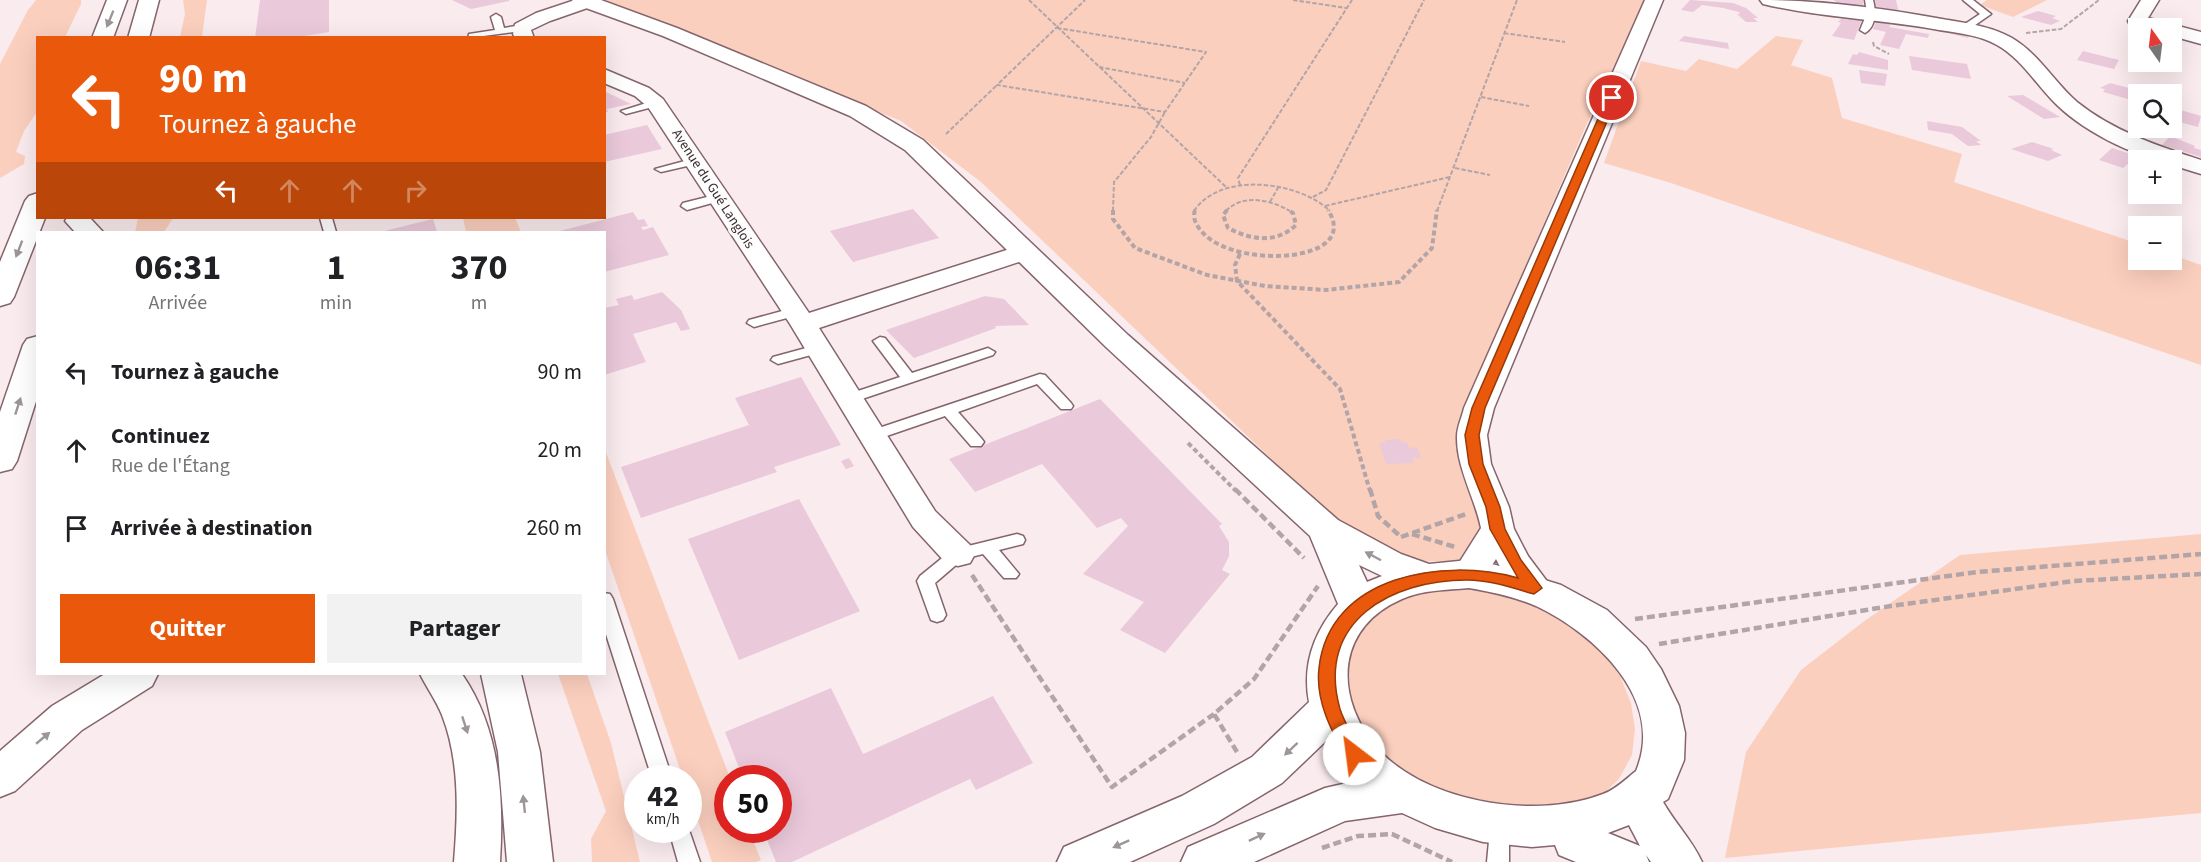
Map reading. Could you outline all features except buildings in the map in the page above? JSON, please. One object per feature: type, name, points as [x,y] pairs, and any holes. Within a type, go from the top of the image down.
[{"type":"main road","points":[[103,36],[117,0]]},
{"type":"main road","points":[[139,36],[149,0]]},
{"type":"main road","points":[[589,1],[858,111],[891,129],[933,162],[1117,341],[1325,529],[1388,564],[1424,577]]},
{"type":"main road","points":[[0,297],[36,206]]},
{"type":"main road","points":[[0,461],[36,351]]},
{"type":"main road","points":[[1325,529],[1359,607]]},
{"type":"main road","points":[[1204,862],[1341,802],[1394,815],[1444,824],[1498,852],[1575,840],[1612,826],[1641,804],[1660,772],[1665,735],[1657,698],[1636,661],[1606,630],[1568,604],[1534,588],[1502,579],[1463,561],[1424,577],[1388,588],[1359,607],[1346,620],[1330,651],[1327,669],[1331,707],[1340,731],[1354,754],[1372,776],[1394,815]]},
{"type":"main road","points":[[0,778],[67,718],[136,675]]},
{"type":"main road","points":[[441,675],[457,700],[475,764],[478,804],[477,862]]},
{"type":"main road","points":[[501,675],[519,752],[530,862]]},
{"type":"main road","points":[[1080,862],[1198,810],[1254,778],[1290,751],[1331,707]]},
{"type":"main road","points":[[1641,804],[1657,834],[1679,862]]},
{"type":"main road","points":[[1575,840],[1626,862]]},
{"type":"street","points":[[1534,588],[1515,563],[1495,518],[1476,464],[1472,435],[1479,408],[1654,0]]},
{"type":"street","points":[[1769,0],[1821,4],[1869,14],[1965,28],[1993,36],[2018,51],[2065,101],[2084,116],[2148,148],[2201,167]]},
{"type":"street","points":[[2139,18],[2150,0]]},
{"type":"street","points":[[524,33],[543,17],[589,1]]},
{"type":"street","points":[[2182,33],[2201,38]]},
{"type":"street","name":"Avenue du Gué Langlois","points":[[606,76],[642,92],[656,103],[798,318],[924,519],[958,554]]},
{"type":"street","points":[[798,318],[1025,252]]},
{"type":"street","points":[[1463,561],[1495,518]]},
{"type":"lane","points":[[1965,28],[1986,14],[1967,0]]},
{"type":"lane","points":[[495,17],[500,32]]},
{"type":"lane","points":[[472,36],[500,32],[524,33]]},
{"type":"lane","points":[[626,111],[656,103]]},
{"type":"lane","points":[[661,169],[696,161]]},
{"type":"lane","points":[[687,206],[719,198]]},
{"type":"lane","points":[[754,323],[798,318]]},
{"type":"lane","points":[[880,341],[909,379]]},
{"type":"lane","points":[[778,360],[817,349]]},
{"type":"lane","points":[[848,399],[988,352]]},
{"type":"lane","points":[[872,436],[950,412],[1040,378],[1066,406]]},
{"type":"lane","points":[[950,412],[976,442]]},
{"type":"lane","points":[[938,615],[926,581],[958,554],[988,549],[1017,540]]},
{"type":"lane","points":[[988,549],[1010,574]]},
{"type":"lane","points":[[606,605],[658,765]]},
{"type":"lane","points":[[683,843],[689,862]]},
{"type":"path","points":[[1029,0],[1226,188]]},
{"type":"path","points":[[946,134],[1085,0]]},
{"type":"path","points":[[1293,0],[1347,8]]},
{"type":"path","points":[[1240,185],[1238,178],[1352,0]]},
{"type":"path","points":[[1312,197],[1326,190],[1424,0]]},
{"type":"path","points":[[1057,27],[1206,52],[1165,112],[1151,137],[1114,182],[1113,219],[1135,248],[1207,275],[1265,286],[1326,290],[1399,282],[1432,248],[1437,203],[1455,168],[1516,0]]},
{"type":"path","points":[[1993,36],[2061,29],[2099,0]]},
{"type":"path","points":[[1504,33],[1565,42]]},
{"type":"path","points":[[1098,66],[1185,83]]},
{"type":"path","points":[[997,85],[1165,112]]},
{"type":"path","points":[[1481,97],[1529,106]]},
{"type":"path","points":[[1455,168],[1490,175]]},
{"type":"path","points":[[1325,206],[1451,177]]},
{"type":"path","points":[[1240,185],[1279,186],[1312,197],[1325,206],[1333,217],[1334,227],[1329,238],[1317,248],[1298,255],[1275,258],[1240,254],[1210,242],[1198,231],[1192,219],[1195,207],[1205,197],[1226,188],[1240,185]]},
{"type":"path","points":[[1270,202],[1279,186]]},
{"type":"path","points":[[1254,200],[1270,202],[1293,213],[1296,225],[1291,231],[1272,238],[1260,238],[1236,233],[1224,222],[1223,215],[1233,204],[1254,200]]},
{"type":"path","points":[[1240,254],[1235,265],[1237,280],[1340,389],[1378,516],[1401,537],[1495,518]]},
{"type":"path","points":[[1412,534],[1463,561]]},
{"type":"path","points":[[958,554],[1112,787],[1214,714],[1254,679],[1318,586]]},
{"type":"path","points":[[1630,620],[1977,572],[2201,554]]},
{"type":"path","points":[[1649,645],[1891,606],[2074,581],[2201,574]]},
{"type":"path","points":[[1214,714],[1254,778]]},
{"type":"path","points":[[1317,849],[1358,836],[1394,815],[1452,862]]},
{"type":"shaded area","points":[[36,0],[81,0],[65,36],[36,36],[36,113],[24,131],[16,152],[25,156],[24,164],[0,178],[0,64],[28,10]]},
{"type":"shaded area","points":[[183,0],[207,0],[202,36],[180,36],[185,14]]},
{"type":"shaded area","points":[[605,0],[1645,0],[1585,128],[1479,374],[1459,455],[1478,510],[1482,537],[1467,559],[1425,561],[1391,554],[1361,537],[1327,512],[981,182],[901,121]]},
{"type":"shaded area","points":[[1987,0],[2047,0],[2013,17],[1980,5]]},
{"type":"shaded area","points":[[1776,36],[1803,40],[1791,65],[1832,78],[1842,118],[1962,154],[1954,182],[2128,240],[2128,270],[2182,270],[2182,258],[2201,265],[2201,365],[1671,183],[1604,163],[1641,61],[1686,71],[1699,59],[1737,69]]},
{"type":"shaded area","points":[[138,219],[172,219],[165,231],[135,231]]},
{"type":"shaded area","points":[[463,219],[515,219],[521,231],[466,231]]},
{"type":"shaded area","points":[[606,453],[725,765],[714,765],[714,843],[754,843],[761,860],[712,862],[702,832],[702,765],[679,765],[606,553]]},
{"type":"shaded area","points":[[2201,534],[2201,813],[1725,858],[1746,752],[1801,670],[1863,622],[1960,555]]},
{"type":"shaded area","points":[[1453,587],[1480,589],[1534,603],[1559,616],[1583,633],[1602,652],[1620,676],[1631,703],[1635,729],[1632,755],[1619,779],[1599,798],[1572,812],[1468,811],[1377,755],[1347,701],[1346,657],[1367,620],[1404,596]]},
{"type":"shaded area","points":[[558,675],[587,675],[611,743],[624,796],[624,843],[635,843],[640,862],[592,862],[591,839],[606,811]]},
{"type":"route","points":[[1354,754],[1340,731],[1331,707],[1327,688],[1327,669],[1330,651],[1337,635],[1346,620],[1359,607],[1388,588],[1424,577],[1469,574],[1502,579],[1534,588],[1515,563],[1498,529],[1493,507],[1476,464],[1472,435],[1479,408],[1612,98]]}]
